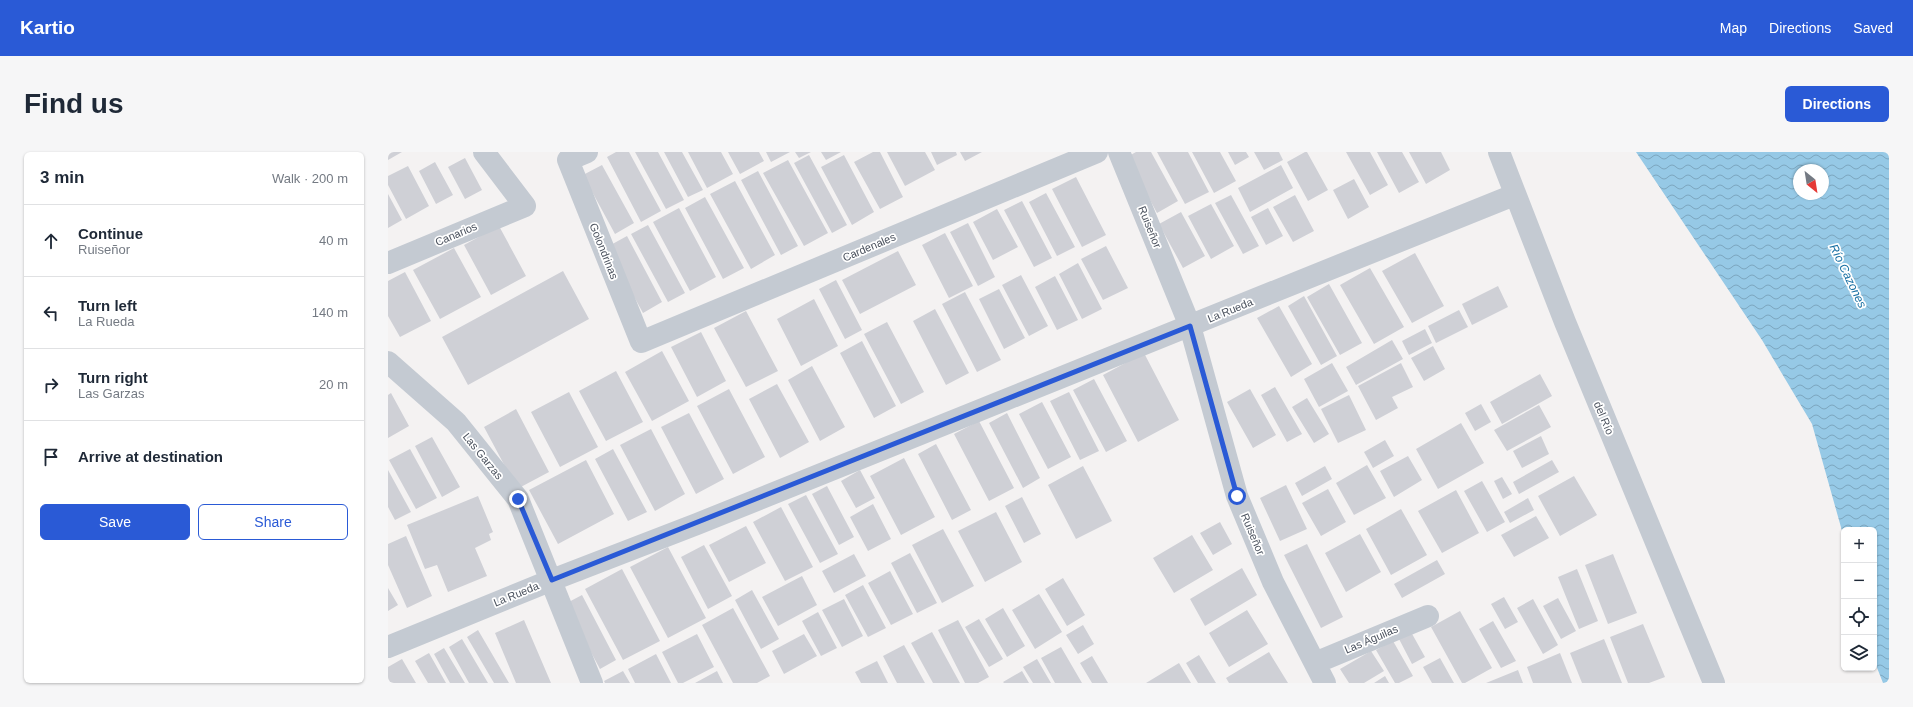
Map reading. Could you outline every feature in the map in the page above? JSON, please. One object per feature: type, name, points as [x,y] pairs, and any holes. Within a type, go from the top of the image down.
[{"type":"street","name":"Canarios","points":[[388,263],[525,206],[484,152]]},
{"type":"street","name":"Cardenales","points":[[640,342],[1096,152]]},
{"type":"street","name":"Ruiseñor","points":[[1119,152],[1190,326],[1237,496],[1273,582],[1324,683]]},
{"type":"street","name":"del Río","points":[[1499,152],[1514,195],[1568,329],[1714,683]]},
{"type":"street","name":"Golondrinas","points":[[578,156],[640,342]]},
{"type":"street","name":"La Rueda","points":[[388,647],[1514,195]]},
{"type":"street","name":"Las Garzas","points":[[388,362],[456,422],[518,499],[552,580],[592,683]]},
{"type":"street","name":"Las Águilas","points":[[1315,663],[1428,616]]},
{"type":"water","name":"Río Cazones","points":[[1636,152],[1889,152],[1889,683],[1883,683],[1877,668],[1877,527],[1841,527],[1812,424],[1762,340]]},
{"type":"building","points":[[388,152],[402,152],[388,160]]},
{"type":"building","points":[[616,152],[629,152],[661,211],[641,222],[607,157]]},
{"type":"building","points":[[635,152],[658,152],[684,200],[666,209]]},
{"type":"building","points":[[664,152],[682,152],[703,190],[688,197]]},
{"type":"building","points":[[688,152],[721,152],[733,174],[707,188]]},
{"type":"building","points":[[728,152],[759,152],[764,161],[740,174]]},
{"type":"building","points":[[766,152],[790,152],[771,162]]},
{"type":"building","points":[[795,152],[811,152],[799,158]]},
{"type":"building","points":[[821,152],[841,152],[826,160]]},
{"type":"building","points":[[873,152],[880,152],[903,197],[880,209],[854,162]]},
{"type":"building","points":[[887,152],[925,152],[935,170],[905,186]]},
{"type":"building","points":[[931,152],[956,152],[957,155],[937,165]]},
{"type":"building","points":[[960,152],[982,152],[965,161]]},
{"type":"building","points":[[1136,152],[1151,152],[1178,201],[1157,213],[1127,157]]},
{"type":"building","points":[[1157,152],[1188,152],[1209,192],[1185,204]]},
{"type":"building","points":[[1192,152],[1220,152],[1236,181],[1214,193]]},
{"type":"building","points":[[1228,152],[1246,152],[1249,157],[1235,165]]},
{"type":"building","points":[[1254,152],[1279,152],[1283,160],[1264,170]]},
{"type":"building","points":[[1307,152],[1328,190],[1308,201],[1287,162]]},
{"type":"building","points":[[1346,152],[1370,152],[1388,185],[1370,195]]},
{"type":"building","points":[[1377,152],[1402,152],[1419,182],[1399,193]]},
{"type":"building","points":[[1409,152],[1441,152],[1450,170],[1426,184]]},
{"type":"building","points":[[809,155],[847,225],[832,233],[794,163]]},
{"type":"building","points":[[844,155],[874,212],[852,225],[821,167]]},
{"type":"building","points":[[465,158],[482,190],[465,199],[448,167]]},
{"type":"building","points":[[788,160],[828,233],[804,246],[763,173]]},
{"type":"building","points":[[435,162],[453,195],[436,204],[419,171]]},
{"type":"building","points":[[602,165],[634,223],[615,234],[583,175]]},
{"type":"building","points":[[1281,165],[1293,188],[1250,212],[1238,188]]},
{"type":"building","points":[[408,166],[429,206],[406,219],[388,185],[388,176]]},
{"type":"building","points":[[758,171],[798,246],[781,255],[741,180]]},
{"type":"building","points":[[1076,177],[1106,235],[1082,247],[1052,189]]},
{"type":"building","points":[[1354,179],[1369,207],[1348,219],[1333,190]]},
{"type":"building","points":[[735,181],[775,255],[751,269],[710,194]]},
{"type":"building","points":[[1046,193],[1075,247],[1057,256],[1029,202]]},
{"type":"building","points":[[388,194],[402,220],[388,228]]},
{"type":"building","points":[[1231,195],[1259,246],[1243,254],[1215,203]]},
{"type":"building","points":[[1295,195],[1314,231],[1293,242],[1273,207]]},
{"type":"building","points":[[705,197],[744,268],[723,279],[685,208]]},
{"type":"building","points":[[1022,201],[1052,258],[1034,267],[1004,210]]},
{"type":"building","points":[[1211,204],[1234,246],[1211,259],[1188,216]]},
{"type":"building","points":[[679,208],[716,277],[690,291],[653,222]]},
{"type":"building","points":[[1268,208],[1283,236],[1266,245],[1251,217]]},
{"type":"building","points":[[997,209],[1018,247],[993,260],[973,222]]},
{"type":"building","points":[[1181,212],[1205,256],[1183,268],[1159,224]]},
{"type":"building","points":[[968,223],[995,277],[978,286],[950,232]]},
{"type":"building","points":[[648,225],[685,293],[668,302],[631,234]]},
{"type":"building","points":[[499,226],[526,276],[491,295],[464,245]]},
{"type":"building","points":[[945,233],[973,286],[949,298],[922,245]]},
{"type":"building","points":[[627,236],[662,302],[643,313],[607,247]]},
{"type":"building","points":[[1106,246],[1128,288],[1103,300],[1081,259]]},
{"type":"building","points":[[454,248],[481,297],[440,319],[413,270]]},
{"type":"building","points":[[898,251],[916,285],[860,314],[842,280]]},
{"type":"building","points":[[1415,253],[1444,306],[1412,323],[1382,271]]},
{"type":"building","points":[[1078,263],[1102,309],[1082,319],[1059,274]]},
{"type":"building","points":[[1370,268],[1404,327],[1374,344],[1340,285]]},
{"type":"building","points":[[563,271],[589,319],[468,385],[442,337]]},
{"type":"building","points":[[405,272],[431,321],[400,337],[388,316],[388,281]]},
{"type":"building","points":[[1021,275],[1048,326],[1029,336],[1002,285]]},
{"type":"building","points":[[1055,276],[1078,320],[1057,330],[1035,287]]},
{"type":"building","points":[[836,280],[862,330],[845,339],[819,289]]},
{"type":"building","points":[[1329,284],[1362,343],[1340,355],[1307,297]]},
{"type":"building","points":[[1498,286],[1508,307],[1472,325],[1462,304]]},
{"type":"building","points":[[999,289],[1025,338],[1004,349],[979,299]]},
{"type":"building","points":[[965,292],[1001,360],[977,372],[942,304]]},
{"type":"building","points":[[1304,296],[1337,356],[1321,365],[1288,306]]},
{"type":"building","points":[[814,299],[838,346],[801,366],[777,319]]},
{"type":"building","points":[[1279,306],[1312,364],[1291,377],[1257,318]]},
{"type":"building","points":[[935,309],[969,373],[946,385],[913,321]]},
{"type":"building","points":[[1459,310],[1468,327],[1436,343],[1428,326]]},
{"type":"building","points":[[746,311],[778,371],[746,387],[714,328]]},
{"type":"building","points":[[887,322],[924,392],[901,404],[864,334]]},
{"type":"building","points":[[1425,329],[1432,343],[1409,355],[1402,341]]},
{"type":"building","points":[[701,332],[726,381],[697,397],[671,347]]},
{"type":"building","points":[[1392,340],[1403,359],[1356,385],[1346,367]]},
{"type":"building","points":[[862,341],[896,406],[874,418],[840,353]]},
{"type":"building","points":[[1433,346],[1445,369],[1424,381],[1411,358]]},
{"type":"building","points":[[662,351],[689,401],[652,421],[625,372]]},
{"type":"building","points":[[1144,353],[1179,420],[1138,442],[1103,375]]},
{"type":"building","points":[[1332,363],[1348,391],[1319,407],[1304,379]]},
{"type":"building","points":[[1401,363],[1413,387],[1392,397],[1398,408],[1376,420],[1358,386]]},
{"type":"building","points":[[812,366],[845,427],[820,441],[788,380]]},
{"type":"building","points":[[616,371],[643,422],[606,441],[579,391]]},
{"type":"building","points":[[1540,374],[1552,396],[1502,424],[1490,402]]},
{"type":"building","points":[[1094,379],[1127,441],[1106,452],[1073,390]]},
{"type":"building","points":[[777,384],[809,442],[780,458],[749,399]]},
{"type":"building","points":[[1275,387],[1302,434],[1287,442],[1261,395]]},
{"type":"building","points":[[729,389],[765,457],[733,474],[697,406]]},
{"type":"building","points":[[1250,389],[1276,435],[1253,448],[1227,402]]},
{"type":"building","points":[[569,392],[598,447],[560,467],[531,412]]},
{"type":"building","points":[[1069,392],[1099,451],[1080,460],[1050,401]]},
{"type":"building","points":[[391,393],[409,426],[388,438],[388,395]]},
{"type":"building","points":[[1349,395],[1366,430],[1338,443],[1321,409]]},
{"type":"building","points":[[1307,398],[1329,434],[1314,443],[1292,407]]},
{"type":"building","points":[[1042,402],[1071,457],[1048,469],[1019,414]]},
{"type":"building","points":[[1481,404],[1491,422],[1475,431],[1465,413]]},
{"type":"building","points":[[1539,405],[1551,427],[1507,451],[1494,430]]},
{"type":"building","points":[[516,409],[549,472],[517,489],[484,427]]},
{"type":"building","points":[[689,413],[724,479],[696,494],[661,427]]},
{"type":"building","points":[[1007,413],[1040,478],[1023,488],[989,423]]},
{"type":"building","points":[[979,421],[1014,488],[989,501],[954,434]]},
{"type":"building","points":[[1461,423],[1484,463],[1438,489],[1416,449]]},
{"type":"building","points":[[651,429],[685,494],[655,511],[620,445]]},
{"type":"building","points":[[1541,436],[1549,454],[1522,468],[1513,451]]},
{"type":"building","points":[[432,437],[460,487],[442,497],[415,446]]},
{"type":"building","points":[[1385,440],[1394,456],[1373,468],[1364,452]]},
{"type":"building","points":[[936,444],[971,510],[952,520],[918,454]]},
{"type":"building","points":[[410,449],[437,498],[416,509],[389,460]]},
{"type":"building","points":[[613,449],[647,512],[628,521],[595,459]]},
{"type":"building","points":[[1408,456],[1422,480],[1394,497],[1380,471]]},
{"type":"building","points":[[904,458],[935,517],[901,535],[870,476]]},
{"type":"building","points":[[586,460],[614,514],[558,544],[529,490]]},
{"type":"building","points":[[1552,460],[1559,472],[1519,494],[1513,482]]},
{"type":"building","points":[[1367,465],[1386,498],[1354,515],[1336,483]]},
{"type":"building","points":[[1083,466],[1112,521],[1076,539],[1048,485]]},
{"type":"building","points":[[1325,466],[1332,479],[1302,496],[1295,483]]},
{"type":"building","points":[[388,470],[411,512],[395,520],[388,507]]},
{"type":"building","points":[[860,470],[875,498],[856,508],[841,481]]},
{"type":"building","points":[[1574,476],[1597,515],[1560,536],[1538,496]]},
{"type":"building","points":[[1502,477],[1512,494],[1503,499],[1494,481]]},
{"type":"building","points":[[1482,481],[1505,522],[1487,532],[1464,491]]},
{"type":"building","points":[[1286,485],[1307,529],[1280,541],[1260,498]]},
{"type":"building","points":[[827,486],[854,537],[839,545],[812,494]]},
{"type":"building","points":[[1328,489],[1346,522],[1321,536],[1302,503]]},
{"type":"building","points":[[1456,490],[1479,533],[1442,553],[1418,511]]},
{"type":"building","points":[[806,495],[838,554],[820,563],[788,504]]},
{"type":"building","points":[[478,496],[493,532],[489,534],[491,540],[475,548],[487,576],[448,592],[437,565],[425,569],[407,525]]},
{"type":"building","points":[[1022,497],[1041,534],[1024,543],[1005,506]]},
{"type":"building","points":[[1528,498],[1534,510],[1510,523],[1504,512]]},
{"type":"building","points":[[873,504],[891,539],[868,551],[850,517]]},
{"type":"building","points":[[781,507],[813,567],[785,581],[753,522]]},
{"type":"building","points":[[1401,509],[1427,555],[1391,575],[1366,529]]},
{"type":"building","points":[[996,512],[1022,562],[985,582],[958,531]]},
{"type":"building","points":[[1536,516],[1549,538],[1514,557],[1501,535]]},
{"type":"building","points":[[1220,522],[1232,544],[1213,555],[1200,533]]},
{"type":"building","points":[[746,526],[766,563],[729,582],[709,545]]},
{"type":"building","points":[[943,529],[974,586],[942,603],[912,545]]},
{"type":"building","points":[[1360,534],[1381,572],[1346,592],[1325,553]]},
{"type":"building","points":[[1192,535],[1213,570],[1174,593],[1153,558]]},
{"type":"building","points":[[406,536],[432,596],[407,608],[388,565],[388,544]]},
{"type":"building","points":[[1307,544],[1343,617],[1321,628],[1284,555]]},
{"type":"building","points":[[704,545],[732,596],[708,609],[681,557]]},
{"type":"building","points":[[668,547],[706,618],[668,638],[630,567]]},
{"type":"building","points":[[910,553],[937,603],[917,613],[891,563]]},
{"type":"building","points":[[854,554],[866,576],[834,593],[822,571]]},
{"type":"building","points":[[1613,554],[1637,613],[1608,624],[1585,565]]},
{"type":"building","points":[[1437,560],[1445,574],[1402,598],[1394,584]]},
{"type":"building","points":[[1242,568],[1257,595],[1205,626],[1190,599]]},
{"type":"building","points":[[622,569],[660,641],[623,660],[585,589]]},
{"type":"building","points":[[1577,569],[1598,621],[1579,629],[1558,577]]},
{"type":"building","points":[[890,571],[913,614],[891,625],[868,583]]},
{"type":"building","points":[[802,576],[817,605],[778,626],[762,597]]},
{"type":"building","points":[[1063,578],[1085,615],[1067,626],[1045,589]]},
{"type":"building","points":[[863,585],[886,628],[868,637],[845,595]]},
{"type":"building","points":[[388,588],[398,605],[388,611]]},
{"type":"building","points":[[752,590],[779,639],[761,649],[735,600]]},
{"type":"building","points":[[1039,594],[1062,632],[1035,649],[1012,610]]},
{"type":"building","points":[[582,595],[616,660],[600,669],[565,604]]},
{"type":"building","points":[[1504,597],[1518,622],[1505,629],[1491,604]]},
{"type":"building","points":[[1558,598],[1576,631],[1561,639],[1543,606]]},
{"type":"building","points":[[844,599],[863,636],[842,647],[822,610]]},
{"type":"building","points":[[1533,599],[1558,645],[1543,654],[1517,608]]},
{"type":"building","points":[[733,608],[770,676],[757,683],[733,683],[702,625]]},
{"type":"building","points":[[1003,608],[1025,646],[1007,657],[985,619]]},
{"type":"building","points":[[1247,610],[1268,644],[1229,667],[1209,633]]},
{"type":"building","points":[[1460,611],[1492,668],[1465,683],[1462,683],[1431,627]]},
{"type":"building","points":[[818,612],[837,648],[821,656],[802,621]]},
{"type":"building","points":[[979,619],[1003,659],[989,667],[965,627]]},
{"type":"building","points":[[524,620],[551,683],[516,683],[495,633]]},
{"type":"building","points":[[958,620],[989,677],[978,683],[965,683],[938,630]]},
{"type":"building","points":[[1493,621],[1516,661],[1501,668],[1479,629]]},
{"type":"building","points":[[1643,624],[1665,677],[1649,683],[1628,683],[1610,637]]},
{"type":"building","points":[[1083,625],[1094,644],[1078,654],[1066,635]]},
{"type":"building","points":[[478,630],[509,683],[494,683],[467,637]]},
{"type":"building","points":[[932,632],[960,683],[933,683],[911,643]]},
{"type":"building","points":[[1411,632],[1425,657],[1412,664],[1399,639]]},
{"type":"building","points":[[697,634],[714,667],[683,683],[678,683],[662,652]]},
{"type":"building","points":[[804,634],[817,656],[784,674],[772,651]]},
{"type":"building","points":[[462,639],[488,683],[469,683],[449,647]]},
{"type":"building","points":[[1604,639],[1622,683],[1582,683],[1570,653]]},
{"type":"building","points":[[1393,641],[1413,676],[1399,683],[1395,683],[1376,650]]},
{"type":"building","points":[[904,645],[925,683],[897,683],[883,656]]},
{"type":"building","points":[[1061,647],[1082,683],[1055,683],[1041,658]]},
{"type":"building","points":[[444,648],[465,683],[450,683],[434,654]]},
{"type":"building","points":[[1371,651],[1384,671],[1364,683],[1349,683],[1340,669]]},
{"type":"building","points":[[1269,652],[1288,683],[1229,683],[1226,678]]},
{"type":"building","points":[[429,653],[446,683],[428,683],[415,661]]},
{"type":"building","points":[[1560,653],[1572,683],[1533,683],[1527,667]]},
{"type":"building","points":[[656,654],[671,683],[635,683],[628,669]]},
{"type":"building","points":[[1199,655],[1216,683],[1198,683],[1186,663]]},
{"type":"building","points":[[1092,656],[1108,683],[1092,683],[1080,663]]},
{"type":"building","points":[[1440,658],[1454,683],[1432,683],[1423,667]]},
{"type":"building","points":[[402,659],[416,683],[388,683],[388,667]]},
{"type":"building","points":[[1037,659],[1051,683],[1033,683],[1023,667]]},
{"type":"building","points":[[877,661],[888,683],[861,683],[855,672]]},
{"type":"building","points":[[1179,663],[1191,683],[1146,683]]},
{"type":"building","points":[[1518,670],[1523,683],[1486,683]]},
{"type":"building","points":[[623,671],[630,683],[605,683],[604,681]]},
{"type":"building","points":[[717,671],[723,683],[695,683]]},
{"type":"building","points":[[1022,671],[1029,683],[1003,682]]},
{"type":"building","points":[[1385,676],[1389,683],[1374,683]]},
{"type":"route","points":[[518,499],[552,580],[696,524],[1190,326],[1237,496]]}]
